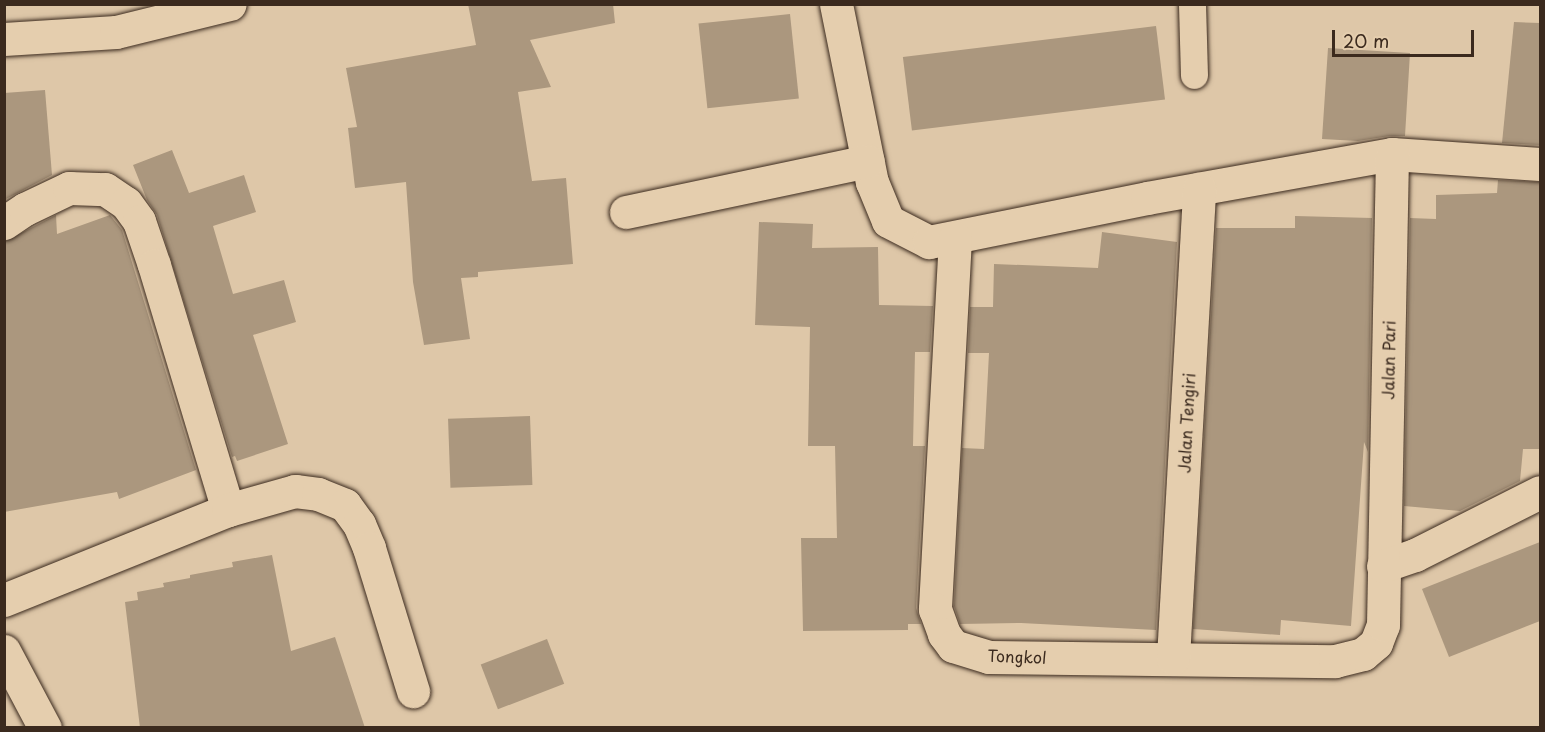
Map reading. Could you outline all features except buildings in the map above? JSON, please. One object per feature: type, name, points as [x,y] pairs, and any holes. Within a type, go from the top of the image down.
[{"type":"street","points":[[4,39],[116,32],[230,4]]},
{"type":"street","points":[[836,4],[872,182],[888,221],[929,242],[1392,154],[1540,164]]},
{"type":"street","name":"Jalan Pari","points":[[1383,566],[1392,154]]},
{"type":"street","points":[[626,212],[868,161]]},
{"type":"street","points":[[4,223],[25,208],[69,188],[105,189],[126,203],[139,221],[154,265],[228,510]]},
{"type":"street","name":"Jalan Tengiri","points":[[1173,658],[1199,189]]},
{"type":"street","name":"Tongkol","points":[[955,238],[935,609],[944,634],[953,646],[989,657],[1335,661],[1363,654],[1376,643],[1383,625],[1383,566]]},
{"type":"street","points":[[4,600],[228,510],[295,491],[318,494],[345,505],[358,524],[369,548],[413,691]]},
{"type":"street","points":[[1383,566],[1414,555],[1540,492]]},
{"type":"street","points":[[4,651],[45,728]]},
{"type":"lane","points":[[1192,4],[1194,75]]}]
